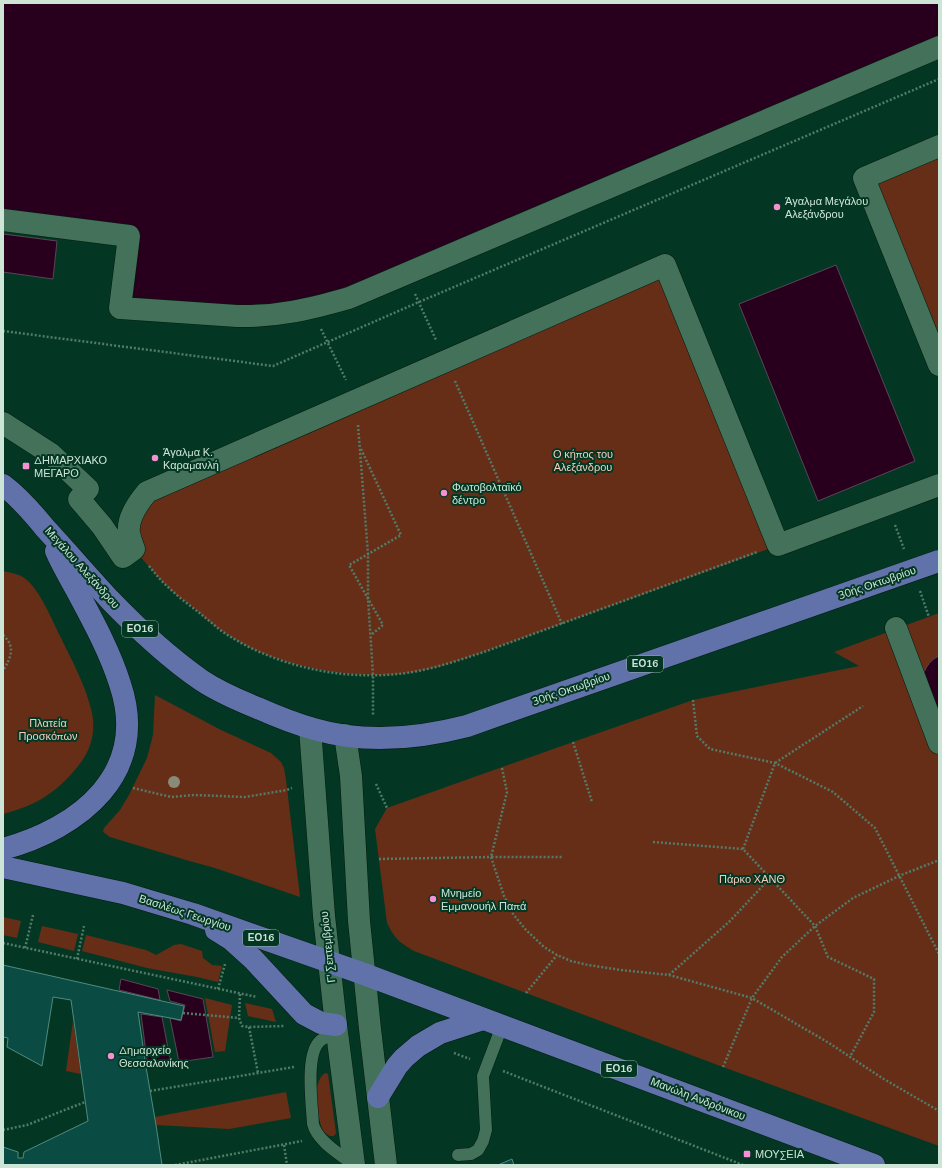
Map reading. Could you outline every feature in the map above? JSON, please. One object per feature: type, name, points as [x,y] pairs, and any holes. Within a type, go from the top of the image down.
[{"type":"main road","name":"Μεγάλου Αλεξάνδρου","points":[[3,485],[17,496],[110,600],[143,633],[172,658],[201,680],[227,695],[284,719],[310,728]]},
{"type":"main road","points":[[3,849],[21,844],[51,832],[77,815],[95,800],[105,789],[114,775],[121,757],[126,735],[127,720],[124,696],[118,677],[102,638],[41,523]]},
{"type":"main road","name":"30ής Οκτωβρίου","points":[[310,728],[345,735],[374,738],[400,738],[436,733],[467,726],[939,561]]},
{"type":"main road","name":"Βασιλέως Γεωργίου","points":[[3,867],[123,893],[193,914],[364,974]]},
{"type":"main road","points":[[193,914],[232,940],[253,959],[304,1014],[337,1029]]},
{"type":"main road","name":"Μανώλη Ανδρόνικου","points":[[364,974],[874,1165]]},
{"type":"main road","points":[[378,1097],[401,1062],[426,1041],[440,1033],[493,1022]]},
{"type":"street","points":[[3,220],[129,236],[120,308],[249,316],[311,309],[349,298],[939,47]]},
{"type":"street","points":[[939,146],[864,178],[939,365]]},
{"type":"street","points":[[3,423],[51,454],[88,489],[79,499],[102,526],[123,557],[134,549],[129,533],[131,519],[137,505],[147,492],[665,265],[778,545],[939,485]]},
{"type":"street","points":[[896,628],[939,743]]},
{"type":"street","name":"Γ' Σεπτεμβρίου","points":[[310,728],[323,902],[354,1165]]},
{"type":"street","points":[[345,735],[351,776],[359,921],[364,974],[386,1165]]},
{"type":"lane","points":[[458,1156],[471,1154],[478,1150],[483,1141],[486,1130],[483,1076],[487,1065],[493,1022]]},
{"type":"lane","points":[[337,1029],[320,1040],[313,1054],[310,1081],[313,1124],[314,1130],[320,1138],[354,1165]]},
{"type":"path","points":[[405,274],[446,361],[562,624]]},
{"type":"path","points":[[311,309],[356,401],[368,554],[368,598],[373,675]]},
{"type":"path","points":[[360,447],[401,535],[349,565],[383,625],[370,635]]},
{"type":"path","points":[[134,549],[166,586],[225,634],[277,659],[303,667],[333,672],[373,675],[411,672],[446,664],[484,652],[778,545]]},
{"type":"path","points":[[3,635],[11,644],[11,652],[3,671]]},
{"type":"path","points":[[693,700],[697,736],[710,749],[775,763],[833,792],[875,828],[939,954]]},
{"type":"path","points":[[743,849],[775,763],[864,706]]},
{"type":"path","points":[[573,742],[592,802]]},
{"type":"path","points":[[502,768],[507,792],[491,857],[504,896],[513,914],[526,930],[544,947],[571,961],[621,970],[669,975],[752,998],[830,1043],[882,1078],[939,1111]]},
{"type":"path","points":[[133,788],[171,797],[194,795],[245,797],[287,790]]},
{"type":"path","points":[[653,842],[743,849],[815,926],[828,957],[874,979],[874,1012],[850,1057]]},
{"type":"path","points":[[379,859],[562,857]]},
{"type":"path","points":[[723,1067],[752,998],[782,957],[815,926],[853,898],[899,876],[939,860]]},
{"type":"path","points":[[669,975],[730,921],[770,878]]},
{"type":"path","points":[[25,948],[33,915]]},
{"type":"path","points":[[77,959],[84,926]]},
{"type":"path","points":[[3,943],[268,1000],[278,1000],[289,997]]},
{"type":"path","points":[[526,993],[557,955]]},
{"type":"path","points":[[240,994],[239,1018],[242,1026],[291,1025]]},
{"type":"path","points":[[183,1013],[239,1018]]},
{"type":"path","points":[[249,1027],[258,1073]]},
{"type":"path","points":[[426,1041],[743,1165]]},
{"type":"path","points":[[150,1091],[311,1065]]},
{"type":"path","points":[[3,1130],[27,1125],[85,1102]]},
{"type":"path","points":[[175,1165],[320,1138]]},
{"type":"path","points":[[284,1145],[287,1165]]},
{"type":"green space","points":[[939,146],[939,365],[864,178]]},
{"type":"green space","name":"Ο κήπος του Αλεξάνδρου","points":[[665,265],[779,545],[484,652],[431,669],[410,673],[378,675],[332,672],[308,667],[263,654],[243,644],[225,633],[172,591],[134,549],[137,505]]},
{"type":"green space","name":"Πλατεία Προσκόπων","points":[[3,571],[16,574],[25,579],[33,586],[42,599],[81,681],[93,717],[93,734],[90,746],[79,765],[58,787],[34,803],[3,814]]},
{"type":"green space","name":"Πάρκο ΧΑΝΘ","points":[[939,613],[939,1146],[414,951],[395,937],[387,923],[375,829],[387,808],[693,700],[859,666],[834,652]]},
{"type":"green space","points":[[155,695],[221,730],[271,753],[281,762],[284,768],[286,780],[300,897],[215,868],[110,837],[103,832],[104,828],[120,810],[129,795],[147,758],[153,735]]},
{"type":"green space","points":[[3,917],[21,921],[17,938],[3,935]]},
{"type":"green space","points":[[42,926],[78,934],[74,951],[38,942]]},
{"type":"green space","points":[[86,935],[146,950],[156,955],[174,945],[181,944],[202,951],[203,958],[212,965],[222,966],[218,982],[147,968],[82,951]]},
{"type":"green space","points":[[205,998],[232,1005],[225,1051],[215,1052]]},
{"type":"green space","points":[[245,1003],[272,1009],[276,1022],[248,1016]]},
{"type":"green space","points":[[73,1021],[81,1074],[66,1071]]},
{"type":"green space","points":[[325,1073],[328,1074],[336,1133],[334,1136],[330,1136],[323,1132],[317,1110],[316,1093],[320,1078]]},
{"type":"green space","points":[[286,1092],[291,1118],[229,1129],[156,1125],[155,1117]]},
{"type":"shaded area","points":[[3,3],[939,3],[939,41],[434,256],[291,307],[127,303],[135,231],[3,214]]},
{"type":"shaded area","points":[[3,234],[57,241],[53,279],[3,272]]},
{"type":"shaded area","points":[[836,265],[915,461],[818,501],[739,304]]},
{"type":"shaded area","points":[[939,656],[939,708],[935,706],[923,674],[931,661]]},
{"type":"shaded area","points":[[121,979],[158,989],[160,1000],[119,990]]},
{"type":"shaded area","points":[[167,990],[203,999],[213,1057],[179,1062],[170,1018],[181,1021],[185,1005],[170,1001]]},
{"type":"shaded area","points":[[141,1014],[162,1017],[171,1064],[148,1068]]},
{"type":"building","name":"Δημαρχείο Θεσσαλονίκης","points":[[3,965],[184,1006],[181,1020],[138,1012],[162,1165],[3,1165],[3,1147],[18,1152],[18,1158],[23,1158],[24,1152],[88,1121],[71,1000],[53,997],[42,1066],[7,1047],[8,1038],[3,1037]]},
{"type":"building","points":[[512,1159],[514,1165],[498,1165]]},
{"type":"place","name":"Άγαλμα Μεγάλου Αλεξάνδρου","points":[[777,207]]},
{"type":"place","name":"Άγαλμα Κ. Καραμανλή","points":[[155,458]]},
{"type":"place","name":"ΔΗΜΑΡΧΙΑΚΟ ΜΕΓΑΡΟ","points":[[26,466]]},
{"type":"place","name":"Φωτοβολταϊκό δέντρο","points":[[444,493]]},
{"type":"place","name":"Μνημείο Εμμανουήλ Παπά","points":[[433,899]]},
{"type":"place","name":"Δημαρχείο Θεσσαλονίκης","points":[[111,1056]]},
{"type":"place","name":"ΜΟΥΣΕΙΑ","points":[[747,1154]]}]
